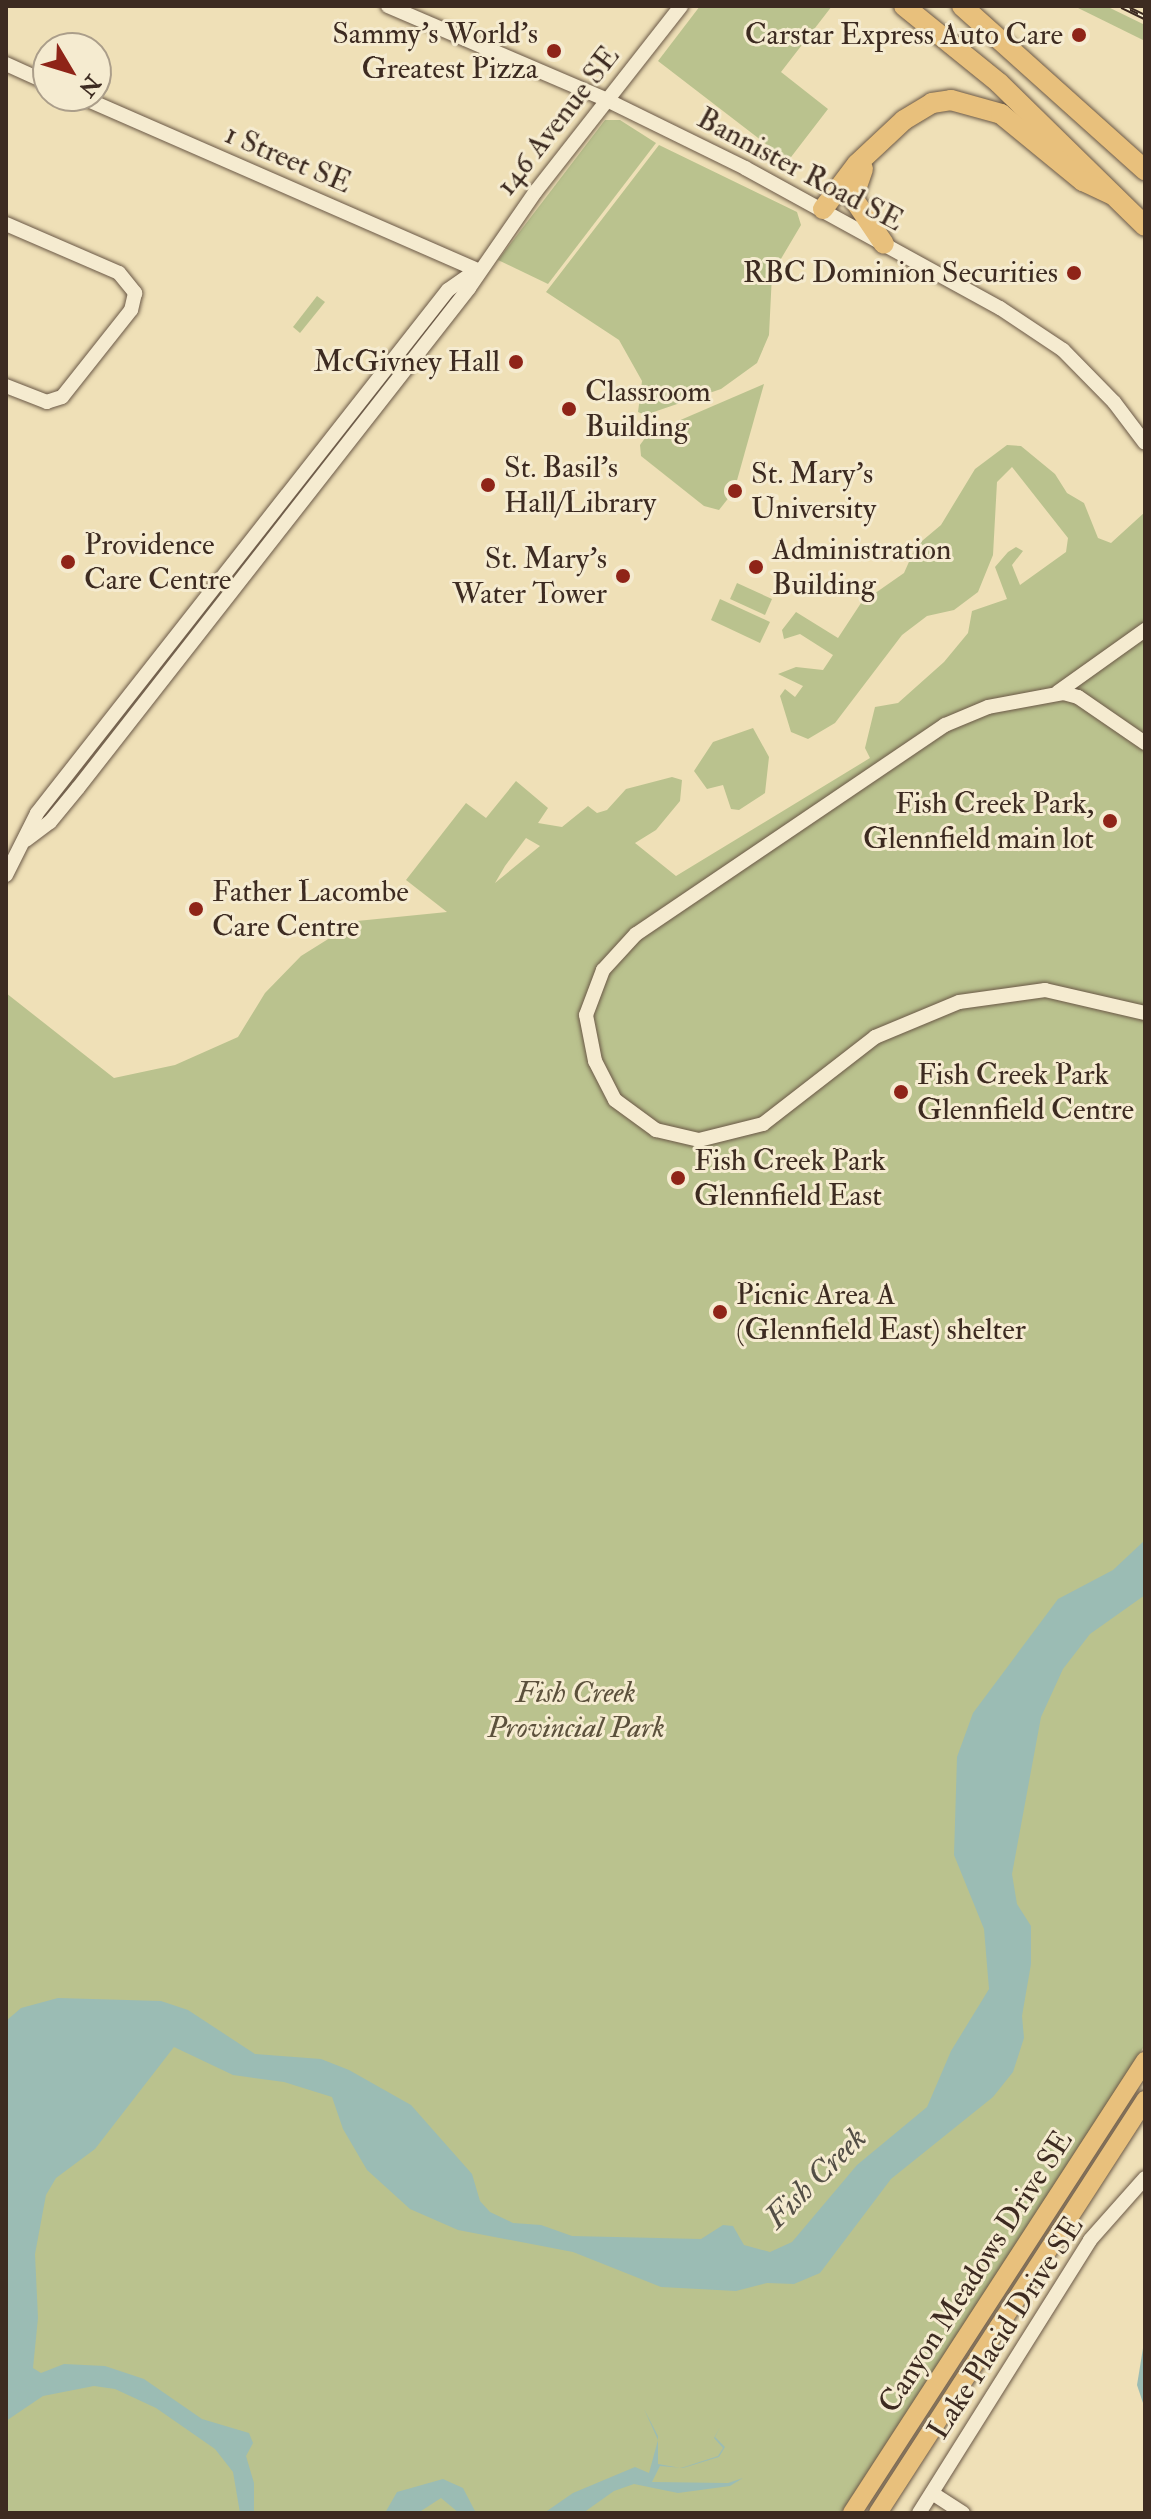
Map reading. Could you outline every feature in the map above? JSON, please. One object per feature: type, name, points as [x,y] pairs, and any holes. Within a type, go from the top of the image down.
[{"type":"highway","points":[[904,6],[999,83],[1145,226]]},
{"type":"highway","points":[[962,6],[1145,170]]},
{"type":"highway","points":[[884,244],[853,198],[856,179],[873,154],[904,120],[932,103],[968,101],[1011,121],[1083,181],[1111,194]]},
{"type":"highway","points":[[823,209],[857,164],[873,154]]},
{"type":"main road","name":"Canyon Meadows Drive SE","points":[[852,2513],[1145,2061]]},
{"type":"main road","name":"Canyon Meadows Drive SE","points":[[878,2513],[1145,2100]]},
{"type":"street","name":"Bannister Road SE","points":[[388,6],[607,100],[823,209],[1023,321],[1063,350],[1114,402],[1145,443]]},
{"type":"street","name":"146 Avenue SE","points":[[6,875],[26,840],[50,822],[78,788],[469,288],[477,270],[681,6]]},
{"type":"street","points":[[6,64],[32,76]]},
{"type":"street","name":"1 Street SE","points":[[112,110],[477,270]]},
{"type":"street","points":[[6,224],[119,273],[135,293],[131,310],[62,397],[47,402],[6,386]]},
{"type":"street","points":[[1056,693],[1145,630]]},
{"type":"street","points":[[1099,713],[1088,690],[1101,663]]},
{"type":"street","points":[[1145,743],[1078,697],[1056,693],[988,707],[928,735],[636,934],[595,984],[586,1015],[590,1048],[607,1089],[627,1112],[674,1136],[709,1140],[763,1124],[875,1037],[959,1002],[1045,990],[1145,1013]]},
{"type":"street","name":"Lake Placid Drive SE","points":[[919,2513],[1090,2240],[1145,2178]]},
{"type":"street","points":[[932,2493],[963,2513]]},
{"type":"green space","points":[[700,6],[832,6],[781,72],[828,109],[788,161],[658,61]]},
{"type":"green space","points":[[1074,6],[1106,6],[1145,25],[1145,41]]},
{"type":"green space","points":[[605,120],[620,120],[656,143],[548,284],[498,260]]},
{"type":"green space","points":[[659,145],[797,212],[801,225],[772,274],[769,335],[757,363],[721,389],[645,415],[638,412],[642,381],[619,340],[546,292]]},
{"type":"green space","points":[[317,296],[325,302],[300,333],[293,327]]},
{"type":"green space","points":[[764,384],[734,491],[719,510],[704,506],[641,456],[640,445],[648,434]]},
{"type":"green space","name":"Fish Creek Provincial Park","points":[[1007,445],[1021,446],[1055,474],[1067,493],[1084,503],[1098,538],[1111,543],[1145,512],[1145,2045],[841,2513],[6,2513],[6,993],[114,1078],[175,1065],[238,1037],[265,993],[301,956],[357,921],[447,912],[406,880],[466,803],[486,818],[516,781],[548,808],[538,823],[562,827],[588,806],[597,813],[607,810],[626,789],[672,777],[682,780],[680,801],[656,830],[635,843],[676,876],[870,758],[865,748],[875,707],[898,703],[944,662],[968,633],[972,611],[1007,599],[995,567],[1008,552],[1016,547],[1023,551],[1012,565],[1020,585],[1066,552],[1068,538],[1012,467],[997,482],[993,555],[978,592],[954,610],[927,616],[902,635],[835,723],[808,739],[791,732],[780,696],[785,689],[795,697],[803,686],[778,674],[796,667],[823,670],[833,655],[800,634],[784,639],[782,630],[796,612],[838,638],[861,603],[904,573],[916,546],[941,525],[975,469]],"holes":[[[526,838],[540,846],[495,883]]]},
{"type":"green space","points":[[737,583],[772,599],[765,615],[730,599]]},
{"type":"green space","points":[[720,599],[770,622],[760,643],[711,620]]},
{"type":"green space","points":[[753,728],[769,757],[765,793],[739,810],[731,809],[723,785],[707,789],[694,771],[713,742]]},
{"type":"water","points":[[1145,1540],[1145,1595],[1090,1634],[1063,1669],[1041,1717],[1012,1874],[1017,1904],[1031,1926],[1031,1964],[1022,2016],[1024,2038],[1013,2072],[993,2097],[891,2179],[820,2273],[794,2284],[767,2283],[736,2291],[661,2287],[573,2252],[458,2230],[410,2209],[367,2170],[343,2129],[332,2097],[284,2082],[233,2075],[174,2047],[95,2149],[56,2178],[46,2195],[35,2254],[38,2318],[33,2368],[41,2373],[64,2364],[105,2366],[144,2379],[202,2419],[249,2433],[253,2443],[246,2456],[254,2483],[254,2513],[240,2513],[233,2472],[215,2449],[156,2408],[115,2389],[94,2386],[43,2396],[6,2421],[6,2021],[21,2008],[58,1998],[161,2001],[188,2010],[255,2054],[321,2059],[349,2070],[411,2105],[472,2174],[480,2201],[490,2212],[513,2223],[541,2225],[572,2236],[701,2239],[723,2225],[733,2226],[744,2245],[770,2252],[792,2242],[857,2165],[927,2107],[951,2051],[989,1989],[984,1929],[954,1855],[957,1757],[973,1713],[1058,1599],[1113,1570]]},
{"type":"water","points":[[1145,2336],[1145,2409],[1137,2385]]},
{"type":"water","points":[[720,2427],[715,2437],[725,2447],[719,2457],[681,2468],[718,2456],[723,2448],[714,2438]]},
{"type":"water","points":[[658,2440],[658,2464],[679,2468],[660,2466],[652,2482],[728,2483],[743,2478],[730,2486],[678,2493],[634,2484],[614,2491],[583,2513],[544,2513],[573,2493],[635,2467],[649,2473]]},
{"type":"water","points":[[443,2479],[463,2488],[476,2513],[459,2513],[441,2498],[418,2513],[385,2513],[397,2492]]},
{"type":"railway","points":[[1122,6],[1145,17]]},
{"type":"place","name":"Carstar Express Auto Care","points":[[1079,35]]},
{"type":"place","name":"Sammy's World's Greatest Pizza","points":[[554,51]]},
{"type":"place","name":"RBC Dominion Securities","points":[[1074,273]]},
{"type":"place","name":"McGivney Hall","points":[[516,362]]},
{"type":"place","name":"Classroom Building","points":[[569,409]]},
{"type":"place","name":"St. Basil's Hall/Library","points":[[488,485]]},
{"type":"place","name":"St. Mary's University","points":[[735,491]]},
{"type":"place","name":"Providence Care Centre","points":[[68,562]]},
{"type":"place","name":"Administration Building","points":[[756,567]]},
{"type":"place","name":"St. Mary's Water Tower","points":[[623,576]]},
{"type":"place","name":"Fish Creek Park, Glennfield main lot","points":[[1110,821]]},
{"type":"place","name":"Father Lacombe Care Centre","points":[[196,909]]},
{"type":"place","name":"Fish Creek Park Glennfield Centre","points":[[901,1092]]},
{"type":"place","name":"Fish Creek Park Glennfield East","points":[[678,1178]]},
{"type":"place","name":"Picnic Area A (Glennfield East) shelter","points":[[720,1312]]},
{"type":"water label","name":"Fish Creek","points":[[816,2178]]}]
